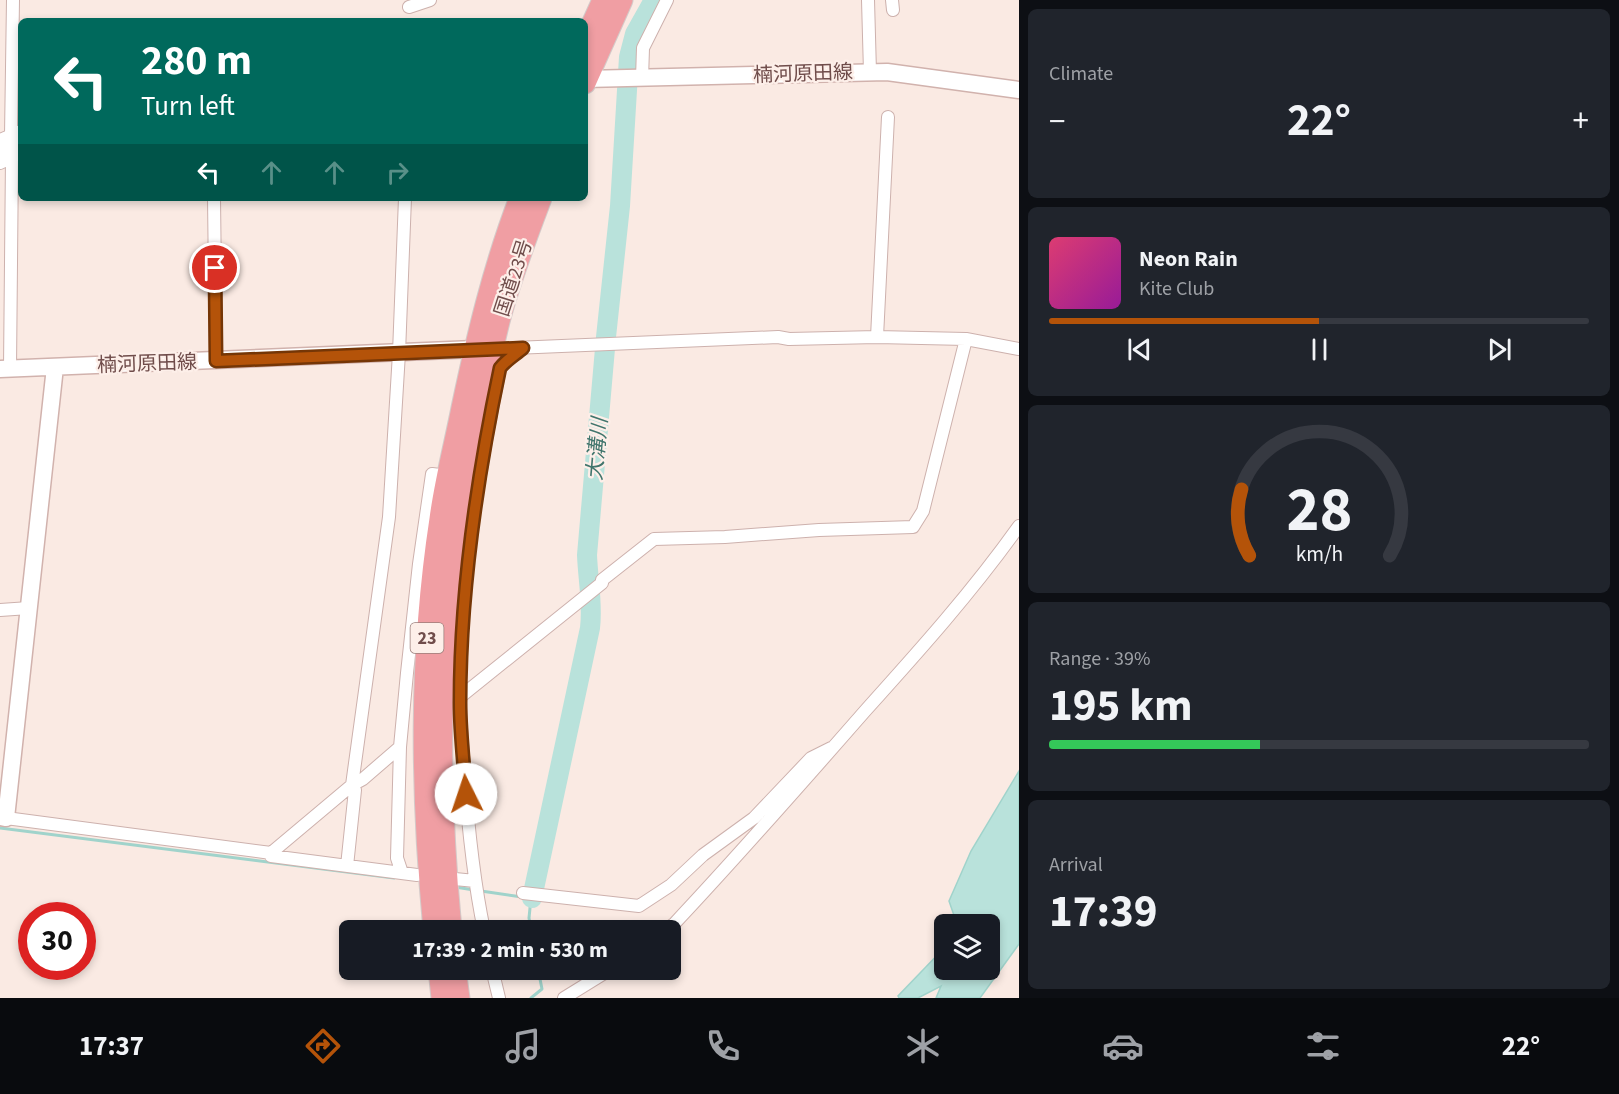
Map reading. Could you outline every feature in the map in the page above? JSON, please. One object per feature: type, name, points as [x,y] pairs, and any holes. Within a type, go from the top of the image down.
[{"type":"highway","points":[[588,33],[603,0]]},
{"type":"highway","points":[[588,76],[622,0]]},
{"type":"highway","name":"国道23号","points":[[450,920],[441,769],[445,637],[458,524],[498,260],[519,201]]},
{"type":"highway","name":"国道23号","points":[[433,920],[424,786],[424,695],[430,598],[440,517],[448,476],[484,349],[501,314],[540,201]]},
{"type":"highway","points":[[440,980],[442,998]]},
{"type":"highway","points":[[457,980],[459,998]]},
{"type":"main road","name":"楠河原田線","points":[[588,81],[870,72],[933,77],[1019,90]]},
{"type":"main road","name":"楠河原田線","points":[[5,369],[484,349]]},
{"type":"main road","points":[[3,817],[29,608],[55,367]]},
{"type":"street","points":[[5,369],[12,145],[13,0]]},
{"type":"street","points":[[409,3],[430,0]]},
{"type":"street","points":[[640,79],[643,48],[667,0]]},
{"type":"street","points":[[868,0],[870,72]]},
{"type":"street","points":[[877,337],[888,117]]},
{"type":"street","points":[[0,163],[12,145]]},
{"type":"street","points":[[214,201],[216,361]]},
{"type":"street","points":[[347,866],[355,790],[352,785],[389,517],[405,201]]},
{"type":"street","points":[[484,349],[778,337],[789,339],[877,337],[966,339],[1019,350]]},
{"type":"street","points":[[460,697],[474,688],[654,539],[725,537],[829,529],[913,527],[923,511],[966,339]]},
{"type":"street","points":[[482,920],[476,888],[466,794],[460,697],[462,627],[472,532],[500,368],[523,348]]},
{"type":"street","points":[[402,873],[397,858],[400,747],[419,564],[432,474],[448,476]]},
{"type":"street","points":[[678,920],[725,870],[958,606],[1019,526]]},
{"type":"street","points":[[0,610],[29,608]]},
{"type":"street","points":[[524,893],[639,906],[671,885],[703,855],[754,818],[817,753],[835,746]]},
{"type":"street","points":[[3,817],[271,852],[400,747]]},
{"type":"street","points":[[271,852],[271,856],[417,875]]},
{"type":"street","points":[[455,879],[476,888]]},
{"type":"street","points":[[495,980],[499,998]]},
{"type":"street","points":[[564,998],[593,980]]},
{"type":"water","points":[[1019,771],[1019,944],[1000,970],[1000,914],[954,914],[949,901],[971,851]]},
{"type":"water","points":[[934,958],[934,980],[993,980],[980,998],[936,998],[941,986],[918,998],[899,998],[898,996]]},
{"type":"waterway","name":"大溝川","points":[[532,898],[590,628],[591,601],[587,555],[620,206],[629,57],[635,34],[654,0]]},
{"type":"waterway","points":[[0,828],[394,878]]},
{"type":"waterway","points":[[455,887],[474,890]]},
{"type":"waterway","points":[[481,891],[522,897]]},
{"type":"waterway","points":[[529,920],[531,898]]},
{"type":"waterway","points":[[531,998],[542,989],[540,980]]},
{"type":"route","points":[[215,268],[216,361],[523,348],[500,368],[472,532],[462,627],[460,697],[466,794]]}]
